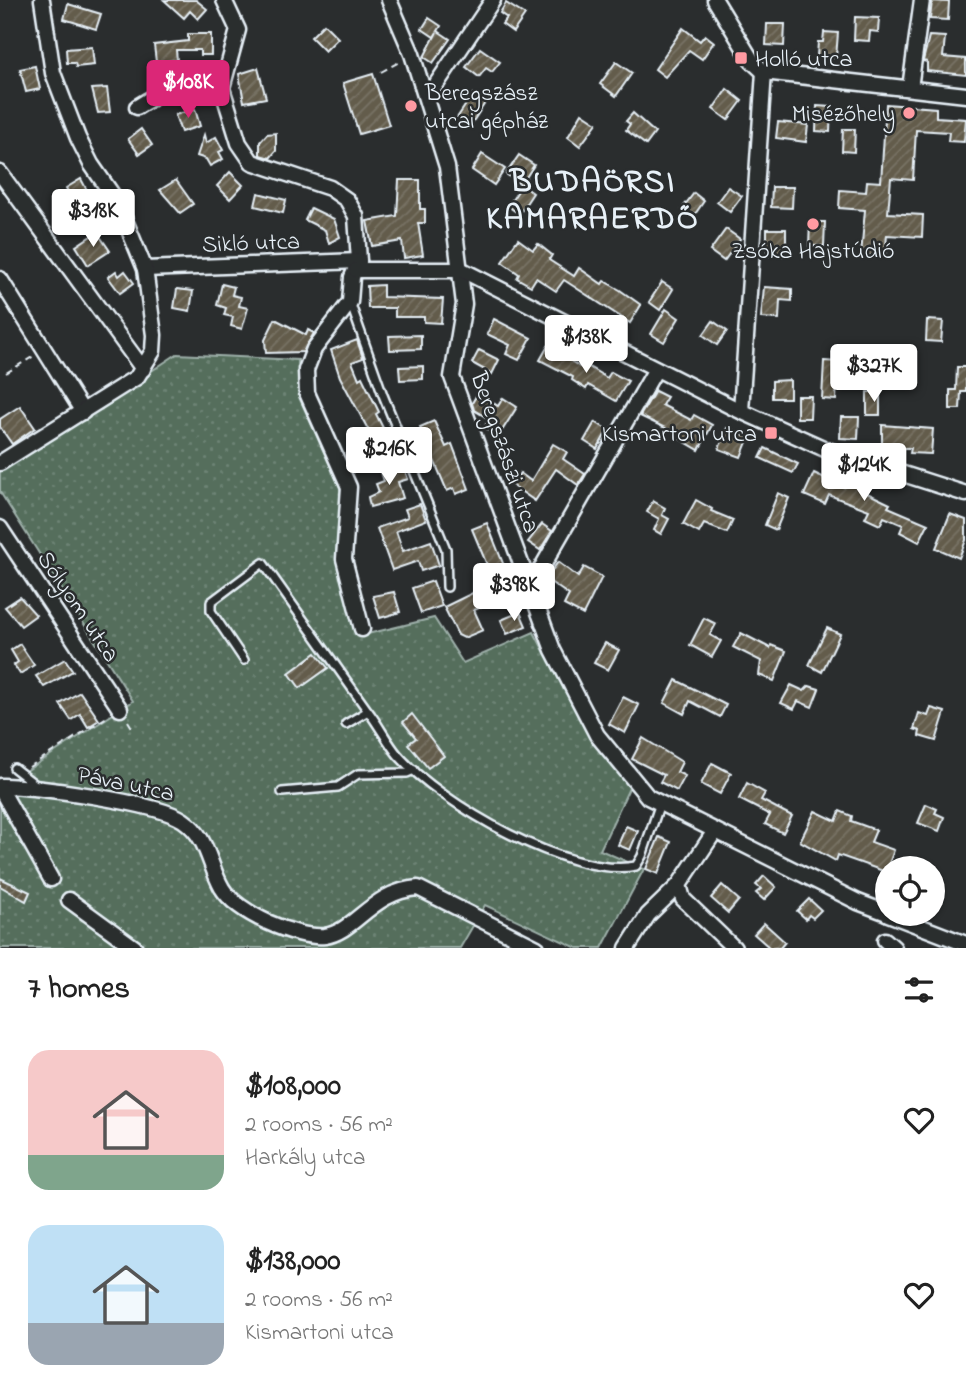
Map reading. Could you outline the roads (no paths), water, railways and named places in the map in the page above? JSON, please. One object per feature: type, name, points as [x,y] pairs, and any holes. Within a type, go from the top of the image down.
[{"type":"street","points":[[0,463],[137,377],[153,351],[155,335],[145,269],[118,203],[91,164],[78,138],[53,73],[42,0]]},
{"type":"street","points":[[224,0],[238,30],[222,88],[239,143],[252,162],[330,188],[347,200],[356,216],[358,266],[352,277],[350,302],[314,349],[306,370],[307,393],[349,487],[344,559],[362,629]]},
{"type":"street","name":"Beregszászi utca","points":[[389,0],[427,97],[447,167],[462,270],[464,304],[452,377],[553,650],[597,735],[648,797],[875,907]]},
{"type":"street","points":[[427,97],[493,0]]},
{"type":"street","points":[[715,0],[752,61],[764,72],[966,96]]},
{"type":"street","points":[[909,88],[922,0]]},
{"type":"street","points":[[741,411],[764,72]]},
{"type":"street","points":[[137,107],[168,88],[211,85],[222,88]]},
{"type":"street","points":[[0,173],[143,369]]},
{"type":"street","name":"Sikló utca","points":[[145,269],[358,266],[462,270]]},
{"type":"street","points":[[462,270],[741,411],[825,449],[966,494]]},
{"type":"street","points":[[0,279],[83,412]]},
{"type":"street","points":[[530,588],[656,369]]},
{"type":"street","name":"Sólyom utca","points":[[0,528],[120,709]]},
{"type":"street","points":[[0,787],[51,879]]},
{"type":"street","name":"Páva utca","points":[[0,787],[40,789],[153,808],[182,819],[201,836],[223,889],[245,912],[276,925],[325,936],[338,932],[376,902],[400,890],[418,888],[537,948]]},
{"type":"street","points":[[628,948],[648,915],[679,886],[715,831]]},
{"type":"street","points":[[679,886],[683,899],[734,948]]},
{"type":"street","points":[[69,900],[135,948]]},
{"type":"street","name":"Beregszászi utca","points":[[917,926],[959,944]]},
{"type":"lane","points":[[350,302],[388,407],[446,549],[447,587]]},
{"type":"lane","points":[[244,660],[211,611],[211,602],[263,563],[398,754],[414,770],[474,814],[512,836],[594,865],[620,869],[636,866],[660,803]]},
{"type":"lane","points":[[346,724],[368,711]]},
{"type":"lane","points":[[17,770],[40,789]]},
{"type":"lane","points":[[282,792],[338,787],[358,774],[407,773],[414,770]]},
{"type":"place","name":"Holló utca","points":[[741,58]]},
{"type":"place","name":"Beregszász utcai gépház","points":[[411,106]]},
{"type":"place","name":"Misézőhely","points":[[909,113]]},
{"type":"place","name":"Zsóka Hajstúdió","points":[[813,224]]},
{"type":"place","name":"Kismartoni utca","points":[[771,433]]},
{"type":"district","name":"BUDAÖRSI KAMARAERDŐ","points":[[593,198]]}]
